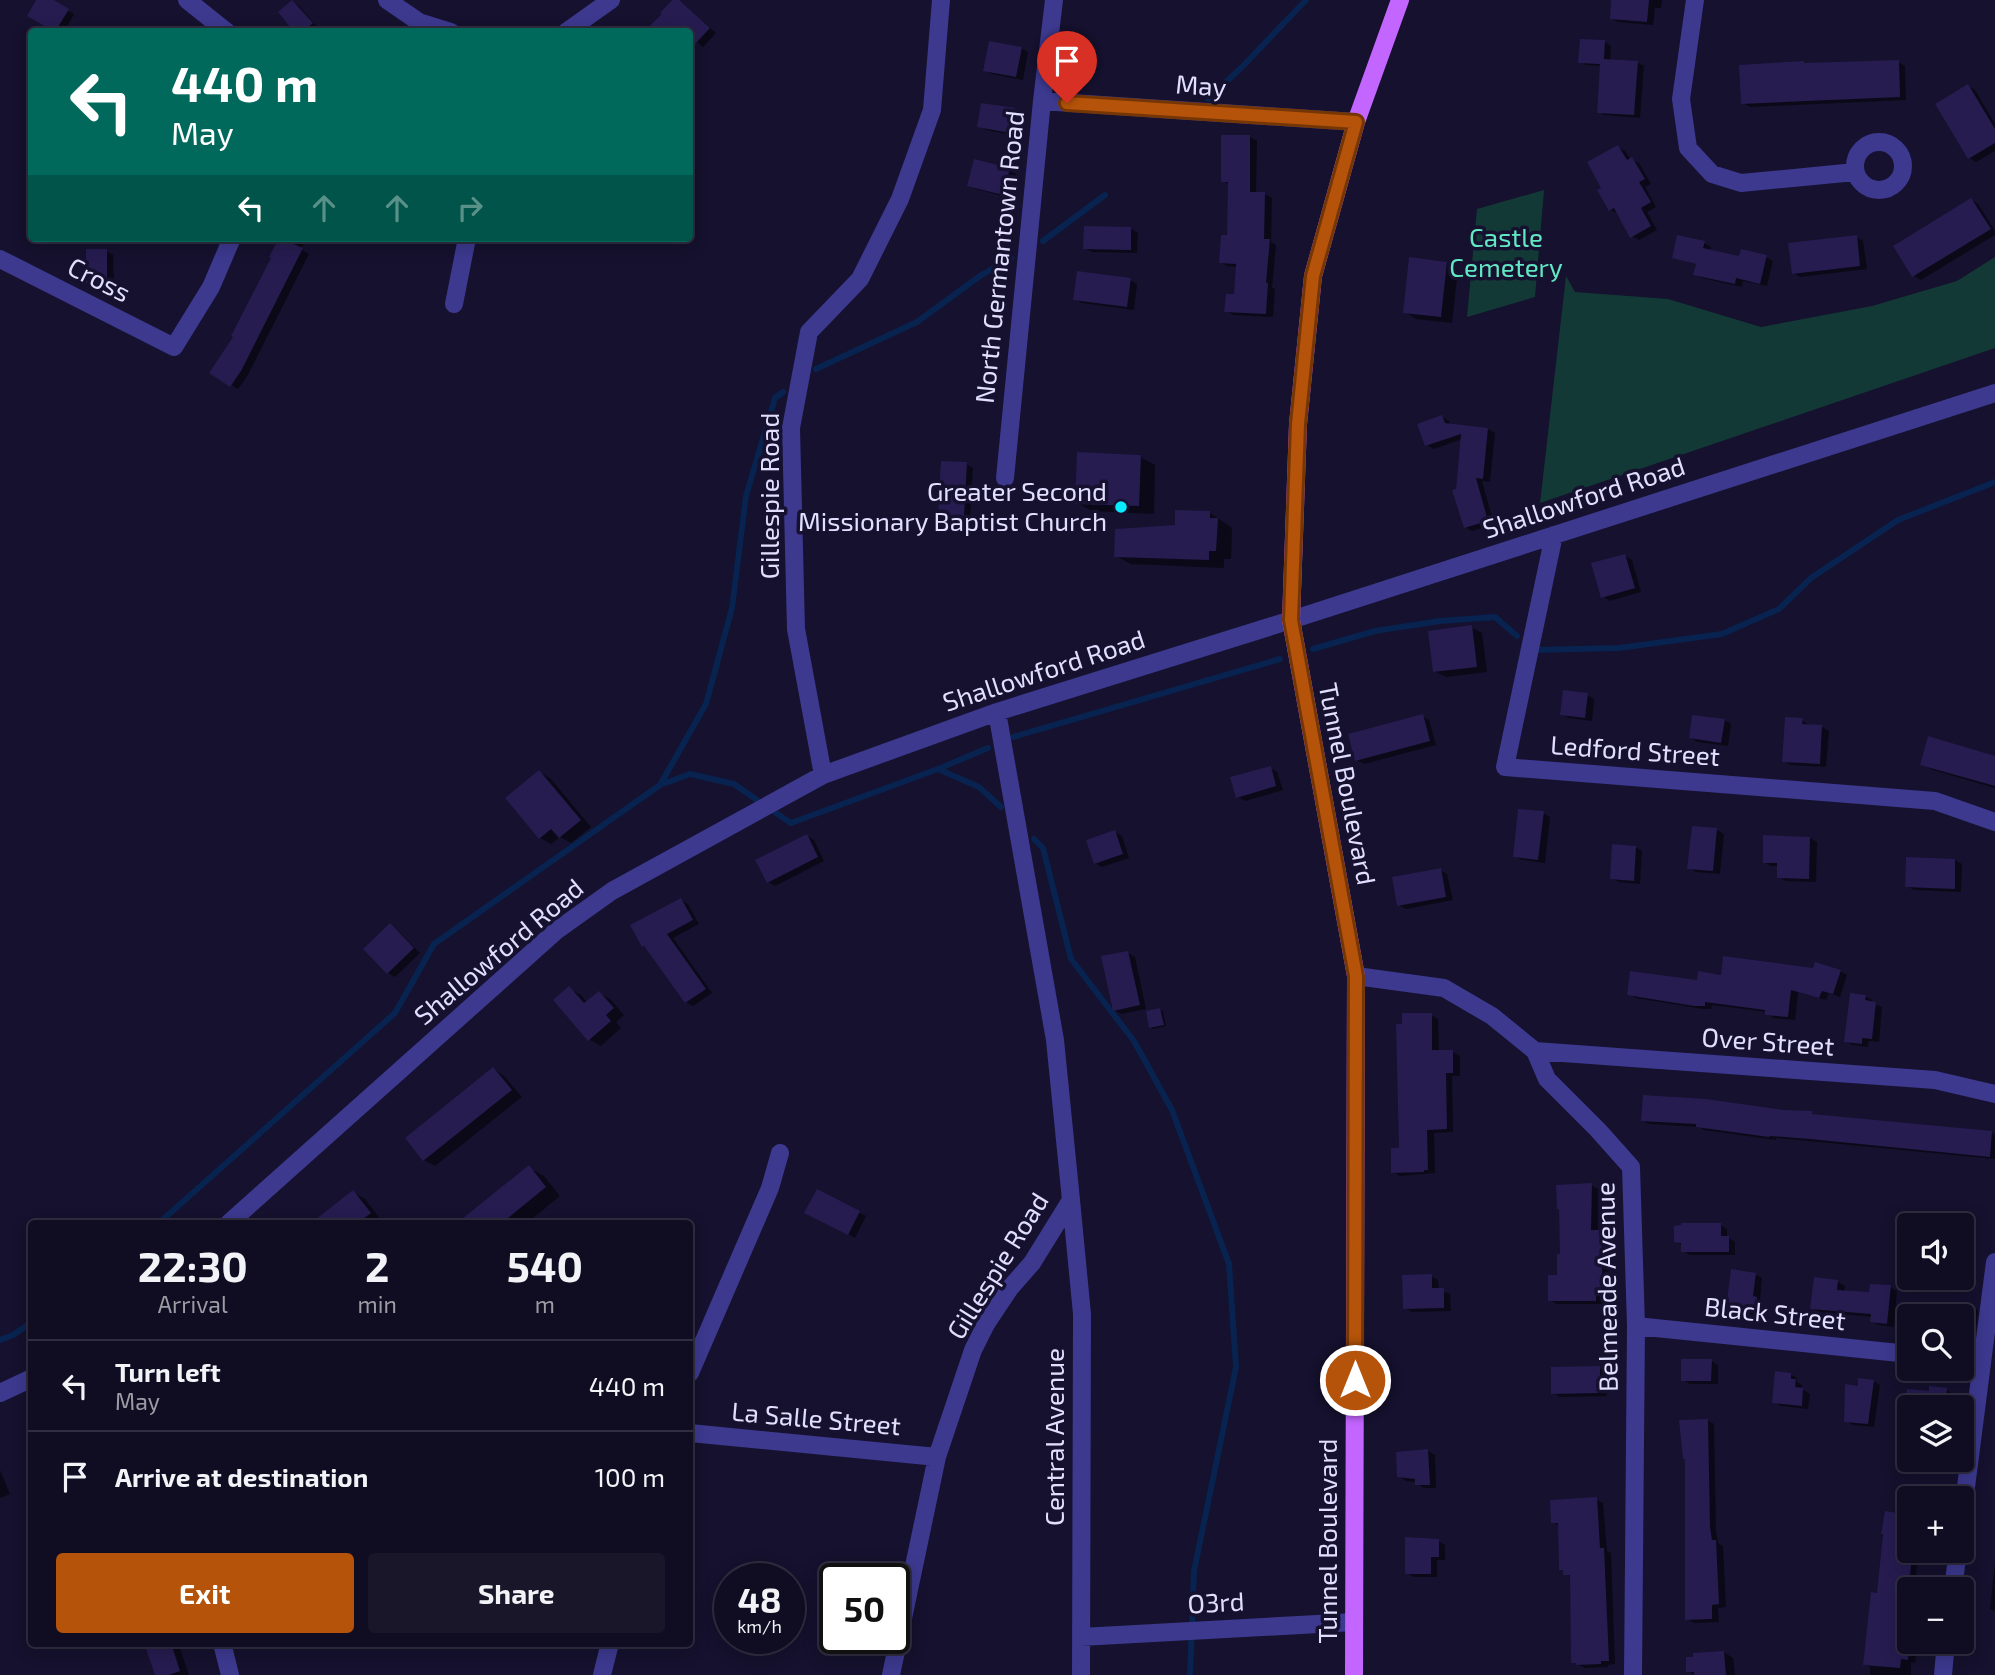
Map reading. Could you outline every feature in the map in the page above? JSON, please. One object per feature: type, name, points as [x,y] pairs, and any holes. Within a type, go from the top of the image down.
[{"type":"main road","name":"Tunnel Boulevard","points":[[1354,1675],[1356,976],[1291,620],[1298,424],[1313,276],[1356,122],[1400,0]]},
{"type":"street","points":[[187,0],[222,28]]},
{"type":"street","points":[[387,0],[419,22],[438,28]]},
{"type":"street","points":[[572,28],[611,0]]},
{"type":"street","name":"Gillespie Road","points":[[822,775],[796,629],[791,428],[809,332],[860,279],[900,199],[932,110],[940,0]]},
{"type":"street","name":"North Germantown Road","points":[[1005,478],[1054,0]]},
{"type":"street","points":[[1695,0],[1681,99],[1688,148],[1712,174],[1741,183],[1855,172]]},
{"type":"street","name":"May","points":[[1042,101],[1356,122]]},
{"type":"street","name":"Cross","points":[[0,259],[174,347],[211,287],[230,242]]},
{"type":"street","points":[[454,304],[466,242]]},
{"type":"street","name":"Shallowford Road","points":[[232,1220],[556,931],[612,891],[822,775],[997,712],[1995,393]]},
{"type":"street","name":"Ledford Street","points":[[1554,535],[1505,767],[1935,800],[1995,822]]},
{"type":"street","name":"Gillespie Road","points":[[891,1675],[937,1457],[977,1341],[1010,1288],[1032,1263],[1071,1200],[1055,1040],[997,712]]},
{"type":"street","name":"Belmeade Avenue","points":[[1356,976],[1444,988],[1492,1016],[1535,1051],[1547,1079],[1631,1167],[1636,1326],[1633,1675]]},
{"type":"street","name":"Over Street","points":[[1535,1051],[1935,1080],[1995,1094]]},
{"type":"street","points":[[693,1366],[770,1188],[780,1153]]},
{"type":"street","name":"Central Avenue","points":[[1071,1200],[1082,1314],[1080,1675]]},
{"type":"street","points":[[1966,1486],[1995,1262]]},
{"type":"street","name":"Black Street","points":[[1636,1326],[1897,1353]]},
{"type":"street","points":[[1974,1360],[1981,1361]]},
{"type":"street","points":[[0,1393],[28,1380]]},
{"type":"street","name":"La Salle Street","points":[[693,1433],[937,1457]]},
{"type":"street","name":"O3rd","points":[[1081,1637],[1354,1622]]},
{"type":"street","points":[[223,1647],[230,1675]]},
{"type":"street","points":[[602,1675],[609,1647]]},
{"type":"street","points":[[1943,1675],[1945,1654]]},
{"type":"green space","name":"Castle Cemetery","points":[[1544,190],[1535,297],[1467,317],[1477,209]]},
{"type":"green space","points":[[1995,257],[1995,348],[1540,503],[1566,276],[1575,292],[1668,299],[1761,327],[1872,306],[1957,281]]},
{"type":"building","points":[[36,0],[54,0],[69,9],[57,28],[48,28],[27,16]]},
{"type":"building","points":[[292,0],[313,23],[307,28],[291,28],[278,12]]},
{"type":"building","points":[[672,0],[679,0],[710,28],[695,44],[693,28],[647,28],[662,14],[660,13]]},
{"type":"building","points":[[1611,0],[1649,0],[1647,22],[1610,19]]},
{"type":"building","points":[[1580,39],[1605,40],[1604,59],[1638,61],[1634,115],[1597,113],[1600,64],[1578,63]]},
{"type":"building","points":[[989,41],[1022,47],[1016,77],[983,71]]},
{"type":"building","points":[[1899,60],[1900,97],[1741,104],[1739,65]]},
{"type":"building","points":[[1968,84],[1995,129],[1995,143],[1968,159],[1935,104]]},
{"type":"building","points":[[981,103],[1015,108],[1010,133],[977,127]]},
{"type":"building","points":[[1221,135],[1250,135],[1250,192],[1265,192],[1264,239],[1270,239],[1266,314],[1224,312],[1226,294],[1234,294],[1236,264],[1219,263],[1221,235],[1227,235],[1228,182],[1221,182]]},
{"type":"building","points":[[1618,145],[1627,160],[1632,157],[1645,179],[1639,182],[1651,202],[1641,208],[1651,226],[1630,238],[1614,208],[1609,211],[1597,190],[1601,188],[1587,162]]},
{"type":"building","points":[[974,159],[1010,168],[1003,195],[967,186]]},
{"type":"building","points":[[1971,198],[1991,229],[1912,277],[1893,246]]},
{"type":"building","points":[[1084,226],[1131,227],[1131,250],[1083,249]]},
{"type":"building","points":[[1677,235],[1705,241],[1703,248],[1739,256],[1741,249],[1767,255],[1760,284],[1736,278],[1735,284],[1693,275],[1696,264],[1672,258]]},
{"type":"building","points":[[1857,235],[1860,266],[1792,274],[1788,243]]},
{"type":"building","points":[[277,242],[289,242],[303,248],[241,371],[230,387],[209,373],[233,337],[231,336],[271,258],[269,257]]},
{"type":"building","points":[[86,249],[107,249],[107,283],[86,283]]},
{"type":"building","points":[[1409,257],[1447,262],[1441,317],[1403,313]]},
{"type":"building","points":[[1077,271],[1131,278],[1127,307],[1073,300]]},
{"type":"building","points":[[1442,415],[1445,423],[1488,428],[1483,479],[1476,478],[1488,521],[1464,528],[1452,490],[1456,489],[1461,434],[1425,446],[1417,424]]},
{"type":"building","points":[[1077,452],[1141,455],[1139,506],[1075,504]]},
{"type":"building","points":[[941,461],[967,462],[964,517],[938,516]]},
{"type":"building","points":[[1175,510],[1210,511],[1210,518],[1218,518],[1216,551],[1209,551],[1209,560],[1114,557],[1115,529],[1175,525]]},
{"type":"building","points":[[1625,554],[1635,588],[1601,598],[1591,563]]},
{"type":"building","points":[[1472,625],[1477,667],[1433,672],[1428,631]]},
{"type":"building","points":[[1563,690],[1588,693],[1585,718],[1560,715]]},
{"type":"building","points":[[1423,714],[1430,741],[1355,761],[1348,734]]},
{"type":"building","points":[[1692,715],[1725,719],[1721,743],[1689,738]]},
{"type":"building","points":[[1785,717],[1803,718],[1802,724],[1822,725],[1820,764],[1782,762]]},
{"type":"building","points":[[1928,736],[1995,756],[1995,786],[1920,765]]},
{"type":"building","points":[[1271,766],[1276,786],[1236,798],[1230,777]]},
{"type":"building","points":[[539,770],[581,820],[559,838],[551,829],[539,839],[505,798]]},
{"type":"building","points":[[1518,809],[1544,811],[1538,860],[1513,857]]},
{"type":"building","points":[[1692,826],[1717,828],[1713,871],[1687,869]]},
{"type":"building","points":[[1115,830],[1123,854],[1094,864],[1086,840]]},
{"type":"building","points":[[807,834],[818,857],[767,883],[755,860]]},
{"type":"building","points":[[1763,835],[1810,837],[1809,879],[1777,878],[1777,863],[1763,863]]},
{"type":"building","points":[[1612,844],[1636,846],[1634,881],[1610,879]]},
{"type":"building","points":[[1906,857],[1955,859],[1955,889],[1905,887]]},
{"type":"building","points":[[1441,868],[1446,897],[1397,906],[1392,877]]},
{"type":"building","points":[[681,898],[693,920],[667,934],[706,989],[685,1003],[644,946],[642,947],[630,925]]},
{"type":"building","points":[[390,923],[414,948],[387,974],[363,949]]},
{"type":"building","points":[[1128,951],[1140,1005],[1113,1011],[1101,956]]},
{"type":"building","points":[[1723,956],[1813,968],[1815,962],[1841,970],[1833,994],[1822,991],[1819,998],[1791,990],[1788,1017],[1765,1015],[1765,1010],[1705,1002],[1705,1006],[1694,1006],[1627,995],[1630,971],[1697,980],[1698,971],[1721,975]]},
{"type":"building","points":[[569,986],[584,1003],[599,991],[614,1008],[606,1015],[611,1021],[588,1041],[553,1000]]},
{"type":"building","points":[[1850,993],[1866,995],[1865,1000],[1876,1002],[1872,1039],[1862,1038],[1862,1044],[1844,1042]]},
{"type":"building","points":[[1160,1008],[1164,1025],[1149,1028],[1146,1011]]},
{"type":"building","points":[[1402,1013],[1432,1013],[1432,1050],[1453,1050],[1453,1073],[1446,1073],[1447,1129],[1427,1130],[1428,1170],[1424,1172],[1391,1173],[1391,1148],[1399,1148],[1396,1024],[1402,1024]]},
{"type":"building","points":[[493,1067],[512,1090],[423,1161],[405,1138]]},
{"type":"building","points":[[1643,1095],[1706,1099],[1784,1110],[1813,1111],[1812,1114],[1992,1131],[1990,1157],[1769,1137],[1696,1127],[1696,1124],[1641,1121]]},
{"type":"building","points":[[529,1165],[546,1187],[506,1220],[461,1220]]},
{"type":"building","points":[[1592,1183],[1591,1230],[1602,1230],[1602,1293],[1596,1293],[1596,1301],[1548,1301],[1548,1275],[1557,1275],[1557,1254],[1560,1254],[1556,1185]]},
{"type":"building","points":[[817,1189],[860,1211],[848,1235],[804,1213]]},
{"type":"building","points":[[353,1190],[371,1213],[362,1220],[315,1220]]},
{"type":"building","points":[[1681,1223],[1721,1223],[1721,1236],[1729,1236],[1729,1252],[1681,1252],[1681,1243],[1674,1242],[1674,1226]]},
{"type":"building","points":[[1731,1269],[1756,1273],[1753,1296],[1757,1297],[1755,1313],[1726,1309]]},
{"type":"building","points":[[1432,1274],[1432,1288],[1444,1288],[1444,1308],[1403,1309],[1402,1275]]},
{"type":"building","points":[[1814,1277],[1838,1280],[1837,1290],[1869,1292],[1870,1284],[1891,1285],[1887,1324],[1870,1322],[1871,1314],[1810,1309]]},
{"type":"building","points":[[1681,1359],[1712,1359],[1711,1381],[1681,1381]]},
{"type":"building","points":[[1600,1366],[1600,1393],[1551,1394],[1551,1367]]},
{"type":"building","points":[[1775,1371],[1791,1373],[1791,1379],[1796,1379],[1795,1387],[1803,1388],[1802,1406],[1772,1403]]},
{"type":"building","points":[[1858,1378],[1874,1380],[1868,1424],[1844,1422],[1845,1384],[1858,1386]]},
{"type":"building","points":[[1929,1386],[1947,1388],[1946,1395],[1906,1395],[1907,1389],[1929,1391]]},
{"type":"building","points":[[1708,1419],[1710,1527],[1712,1540],[1716,1540],[1719,1604],[1712,1605],[1712,1619],[1685,1620],[1685,1459],[1679,1420]]},
{"type":"building","points":[[1428,1449],[1430,1485],[1415,1485],[1415,1479],[1397,1477],[1396,1452]]},
{"type":"building","points":[[1597,1497],[1600,1548],[1604,1548],[1609,1661],[1576,1665],[1571,1663],[1570,1575],[1563,1575],[1563,1570],[1559,1570],[1558,1523],[1551,1523],[1550,1500]]},
{"type":"building","points":[[1885,1511],[1897,1513],[1897,1563],[1911,1563],[1910,1577],[1897,1577],[1897,1654],[1909,1654],[1908,1660],[1901,1659],[1900,1668],[1863,1665],[1871,1592],[1877,1593]]},
{"type":"building","points":[[1405,1537],[1439,1539],[1439,1557],[1431,1557],[1431,1574],[1405,1574]]},
{"type":"building","points":[[145,1647],[172,1647],[180,1671],[169,1675],[155,1675]]},
{"type":"building","points":[[1724,1651],[1726,1675],[1694,1675],[1694,1672],[1686,1672],[1686,1657],[1693,1657],[1693,1653]]},
{"type":"waterway","points":[[1208,99],[1306,0]]},
{"type":"waterway","points":[[1043,241],[1105,195]]},
{"type":"waterway","points":[[816,369],[917,322],[980,276],[1011,258]]},
{"type":"waterway","points":[[660,785],[706,704],[732,608],[746,496],[775,398],[783,392]]},
{"type":"waterway","points":[[1533,650],[1619,648],[1722,634],[1779,609],[1811,578],[1898,520],[1995,482]]},
{"type":"waterway","points":[[1313,649],[1375,631],[1440,621],[1495,617],[1517,636]]},
{"type":"waterway","points":[[1013,737],[1280,659]]},
{"type":"waterway","points":[[773,811],[791,823],[988,748]]},
{"type":"waterway","points":[[938,769],[979,787],[1001,807]]},
{"type":"waterway","points":[[162,1220],[395,1013],[434,944],[660,785],[690,774],[734,784],[757,800]]},
{"type":"waterway","points":[[1034,839],[1043,848],[1071,959],[1134,1041],[1172,1110],[1229,1264],[1236,1367],[1194,1571],[1190,1675]]},
{"type":"waterway","points":[[0,1340],[28,1325]]},
{"type":"place","name":"Greater Second Missionary Baptist Church","points":[[1121,507]]},
{"type":"route","points":[[1067,103],[1356,122],[1313,276],[1298,424],[1291,620],[1356,976],[1355,1380]]}]
